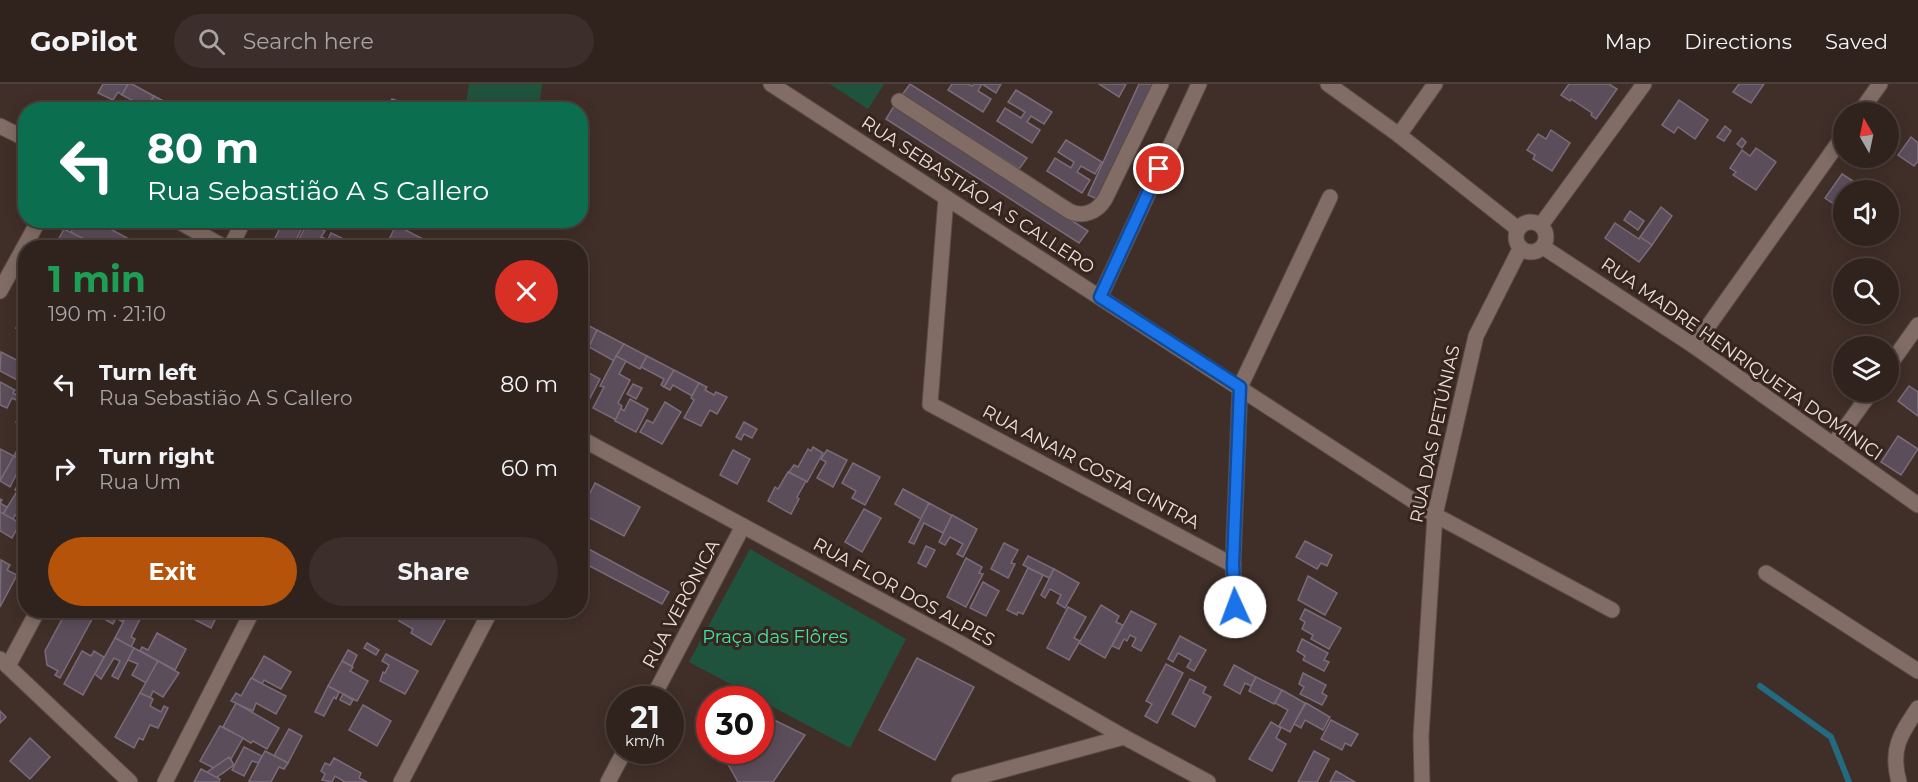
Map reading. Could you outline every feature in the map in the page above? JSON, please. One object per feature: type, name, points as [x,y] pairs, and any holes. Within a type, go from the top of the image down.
[{"type":"street","name":"RUA SEBASTIÃO A S CALLERO","points":[[771,84],[1435,515],[1612,610]]},
{"type":"street","points":[[899,100],[1069,211],[1082,214],[1094,211],[1101,206],[1161,84]]},
{"type":"street","points":[[1100,297],[1199,84]]},
{"type":"street","points":[[1328,84],[1399,135],[1518,229]]},
{"type":"street","points":[[1399,135],[1435,84]]},
{"type":"street","points":[[1540,225],[1644,84]]},
{"type":"street","points":[[1867,102],[1880,84]]},
{"type":"street","points":[[0,126],[18,135]]},
{"type":"street","points":[[1694,346],[1833,150]]},
{"type":"street","points":[[1235,607],[1233,565],[1240,387],[1330,197]]},
{"type":"street","name":"RUA ANAIR COSTA CINTRA","points":[[946,198],[930,404],[1233,565]]},
{"type":"street","points":[[1526,222],[1540,225],[1544,228],[1546,238],[1543,247],[1530,253],[1520,249],[1515,239],[1518,229],[1526,222]]},
{"type":"street","points":[[191,228],[213,240]]},
{"type":"street","name":"RUA MADRE HENRIQUETA DOMINICI","points":[[1543,247],[1694,346],[1918,505]]},
{"type":"street","name":"RUA DAS PETÚNIAS","points":[[1422,782],[1420,736],[1435,515],[1476,336],[1520,249]]},
{"type":"street","points":[[0,291],[18,258]]},
{"type":"street","points":[[1899,352],[1918,325]]},
{"type":"street","points":[[1833,445],[1864,402]]},
{"type":"street","name":"RUA FLOR DOS ALPES","points":[[588,444],[958,642],[1208,782]]},
{"type":"street","name":"RUA VERÔNICA","points":[[659,686],[744,526]]},
{"type":"street","points":[[1766,573],[1918,671]]},
{"type":"street","points":[[33,618],[4,663],[130,782]]},
{"type":"street","points":[[165,782],[249,618]]},
{"type":"street","points":[[400,782],[487,618]]},
{"type":"street","points":[[1899,782],[1895,766],[1899,736],[1918,708]]},
{"type":"street","points":[[959,782],[1124,737]]},
{"type":"street","points":[[608,782],[618,764]]},
{"type":"green space","points":[[469,84],[542,84],[540,102],[466,102]]},
{"type":"green space","points":[[830,84],[884,84],[868,109]]},
{"type":"green space","name":"Praça das Flôres","points":[[750,549],[906,639],[850,748],[774,707],[774,686],[734,686],[689,662]]},
{"type":"building","points":[[103,84],[128,84],[122,95],[118,92],[113,100],[98,93]]},
{"type":"building","points":[[128,84],[132,84],[154,96],[150,102],[135,102],[122,95]]},
{"type":"building","points":[[910,84],[1027,158],[1019,169],[902,95]]},
{"type":"building","points":[[952,84],[972,86],[982,84],[978,91],[991,99],[983,112],[948,90]]},
{"type":"building","points":[[982,84],[1001,84],[996,93]]},
{"type":"building","points":[[1099,84],[1126,84],[1119,97]]},
{"type":"building","points":[[1139,84],[1153,84],[1099,200],[1088,195]]},
{"type":"building","points":[[1569,84],[1609,84],[1617,89],[1596,119],[1591,115],[1592,113],[1561,95]]},
{"type":"building","points":[[1739,84],[1764,84],[1751,103],[1733,92]]},
{"type":"building","points":[[1016,90],[1052,112],[1044,124],[1031,116],[1027,122],[1040,130],[1032,143],[997,121],[1005,108],[1021,118],[1025,112],[1008,102]]},
{"type":"building","points":[[154,96],[166,102],[150,102]]},
{"type":"building","points":[[1679,100],[1708,120],[1695,139],[1678,127],[1674,133],[1662,125]]},
{"type":"building","points":[[894,106],[1088,231],[1079,243],[886,119]]},
{"type":"building","points":[[1725,126],[1731,131],[1724,141],[1717,137]]},
{"type":"building","points":[[1551,130],[1570,143],[1552,171],[1533,159],[1535,155],[1527,150],[1538,134],[1546,139]]},
{"type":"building","points":[[1911,137],[1918,143],[1918,161],[1914,166],[1899,154]]},
{"type":"building","points":[[1742,138],[1746,142],[1742,148],[1737,144]]},
{"type":"building","points":[[1066,140],[1102,162],[1095,174],[1081,166],[1077,172],[1090,180],[1082,193],[1047,171],[1055,158],[1071,168],[1074,162],[1058,152]]},
{"type":"building","points":[[1756,148],[1776,162],[1756,190],[1733,175],[1736,172],[1730,168],[1742,150],[1750,156]]},
{"type":"building","points":[[1842,174],[1851,180],[1838,180]]},
{"type":"building","points":[[1833,187],[1833,203],[1825,198]]},
{"type":"building","points":[[1661,207],[1672,216],[1652,245],[1640,237]]},
{"type":"building","points":[[1630,211],[1644,221],[1638,230],[1624,220]]},
{"type":"building","points":[[1615,223],[1652,245],[1639,262],[1605,238]]},
{"type":"building","points":[[73,228],[109,228],[129,239],[85,240],[71,232]]},
{"type":"building","points":[[280,228],[302,228],[296,240],[274,240]]},
{"type":"building","points":[[305,228],[308,230],[319,228],[325,231],[321,237],[324,238],[323,240],[298,240]]},
{"type":"building","points":[[395,228],[402,228],[421,238],[420,240],[389,240]]},
{"type":"building","points":[[64,229],[82,238],[81,240],[58,240]]},
{"type":"building","points":[[331,233],[346,240],[328,240]]},
{"type":"building","points":[[588,325],[597,330],[588,347]]},
{"type":"building","points":[[597,330],[624,344],[614,361],[589,347]]},
{"type":"building","points":[[624,344],[647,356],[640,369],[616,356]]},
{"type":"building","points":[[1,352],[18,361],[18,380],[0,371]]},
{"type":"building","points":[[616,356],[626,361],[619,374],[630,380],[618,403],[622,406],[616,420],[593,408],[604,387],[600,386]]},
{"type":"building","points":[[647,356],[674,370],[664,387],[661,385],[664,379],[641,367]]},
{"type":"building","points":[[674,370],[699,383],[692,396],[673,385],[670,390],[664,387]]},
{"type":"building","points":[[588,372],[600,379],[588,402]]},
{"type":"building","points":[[0,382],[15,390],[13,393],[18,396],[16,400],[12,398],[7,408],[0,405]]},
{"type":"building","points":[[699,383],[707,387],[705,390],[714,395],[716,392],[727,397],[717,414],[710,410],[701,426],[684,418],[694,400],[691,398]]},
{"type":"building","points":[[633,384],[642,388],[636,399],[627,394]]},
{"type":"building","points":[[1909,386],[1918,392],[1918,416],[1899,402]]},
{"type":"building","points":[[630,399],[648,409],[636,432],[615,421],[621,408],[624,411]]},
{"type":"building","points":[[665,402],[681,412],[662,444],[640,432],[647,420],[653,423]]},
{"type":"building","points":[[744,422],[757,429],[752,438],[744,434],[741,440],[736,437]]},
{"type":"building","points":[[1898,436],[1918,449],[1901,475],[1881,462]]},
{"type":"building","points":[[813,447],[823,453],[807,482],[789,472],[794,465],[798,467],[808,449],[811,451]]},
{"type":"building","points":[[0,449],[14,456],[0,481]]},
{"type":"building","points":[[733,450],[750,459],[737,484],[720,475]]},
{"type":"building","points":[[827,450],[847,460],[833,487],[817,478],[826,462],[821,459]]},
{"type":"building","points":[[14,456],[18,458],[18,471],[10,487],[0,481]]},
{"type":"building","points":[[853,463],[880,477],[865,505],[852,498],[856,491],[842,483]]},
{"type":"building","points":[[788,472],[806,481],[791,514],[768,501],[775,487],[778,489]]},
{"type":"building","points":[[595,483],[640,507],[624,536],[588,517],[588,497]]},
{"type":"building","points":[[903,489],[929,503],[921,519],[895,504]]},
{"type":"building","points":[[16,493],[18,494],[18,516],[15,515],[13,519],[3,514]]},
{"type":"building","points":[[0,503],[7,507],[3,514],[0,513]]},
{"type":"building","points":[[929,503],[953,516],[943,533],[924,523],[914,544],[909,542]]},
{"type":"building","points":[[864,509],[881,518],[862,552],[845,542]]},
{"type":"building","points":[[0,512],[18,522],[12,538],[0,531]]},
{"type":"building","points":[[952,515],[977,529],[963,557],[957,554],[963,544],[950,537],[945,545],[939,542]]},
{"type":"building","points":[[1305,541],[1332,555],[1327,566],[1321,563],[1317,569],[1296,557]]},
{"type":"building","points":[[1004,543],[1018,550],[1011,563],[1015,564],[1008,578],[991,569]]},
{"type":"building","points":[[926,546],[935,550],[926,567],[918,563]]},
{"type":"building","points":[[588,549],[669,592],[662,604],[588,565]]},
{"type":"building","points":[[1028,556],[1054,569],[1049,578],[1023,565]]},
{"type":"building","points":[[966,558],[982,567],[979,573],[983,574],[966,607],[947,597]]},
{"type":"building","points":[[1,560],[10,565],[7,570],[17,575],[0,607]]},
{"type":"building","points":[[1028,568],[1043,575],[1023,614],[1018,612],[1017,615],[1007,610]]},
{"type":"building","points":[[1054,569],[1079,583],[1065,608],[1057,603],[1061,595],[1050,589],[1045,598],[1041,595]]},
{"type":"building","points":[[1308,576],[1337,593],[1325,615],[1298,600]]},
{"type":"building","points":[[983,582],[999,591],[986,616],[970,608]]},
{"type":"building","points":[[1101,605],[1119,616],[1116,622],[1123,625],[1105,658],[1079,643]]},
{"type":"building","points":[[1068,607],[1086,617],[1074,638],[1080,641],[1069,660],[1047,648]]},
{"type":"building","points":[[1305,609],[1341,628],[1329,649],[1311,639],[1313,635],[1302,629],[1305,622],[1300,619]]},
{"type":"building","points":[[1131,611],[1156,624],[1141,651],[1132,646],[1136,638],[1130,635],[1127,641],[1124,639],[1119,649],[1112,646]]},
{"type":"building","points":[[63,618],[93,618],[60,678],[55,675],[58,671],[47,665],[45,651]]},
{"type":"building","points":[[102,618],[116,618],[113,624]]},
{"type":"building","points":[[125,618],[140,619],[131,637],[135,639],[131,647],[115,638]]},
{"type":"building","points":[[192,618],[216,618],[211,628]]},
{"type":"building","points":[[400,618],[442,618],[445,620],[431,645],[411,633],[413,629],[399,621]]},
{"type":"building","points":[[157,633],[186,649],[175,670],[140,651],[142,647],[148,650]]},
{"type":"building","points":[[1180,636],[1206,650],[1194,671],[1187,667],[1191,660],[1178,653],[1173,662],[1168,659]]},
{"type":"building","points":[[115,638],[134,648],[118,679],[112,676],[120,661],[114,658],[101,679],[95,674]]},
{"type":"building","points":[[1302,639],[1328,653],[1324,660],[1329,662],[1324,671],[1303,660],[1305,656],[1297,651]]},
{"type":"building","points":[[367,643],[379,650],[376,655],[364,648]]},
{"type":"building","points":[[134,648],[158,661],[146,683],[132,675],[138,664],[128,660]]},
{"type":"building","points":[[348,650],[357,655],[352,666],[342,661]]},
{"type":"building","points":[[82,651],[91,656],[94,651],[104,657],[83,695],[64,684]]},
{"type":"building","points":[[386,654],[418,671],[405,694],[380,681],[389,665],[382,661]]},
{"type":"building","points":[[264,656],[291,672],[281,689],[264,680],[262,684],[252,678]]},
{"type":"building","points":[[917,658],[974,687],[935,760],[879,730]]},
{"type":"building","points":[[158,661],[179,673],[163,697],[153,691],[150,698],[140,693]]},
{"type":"building","points":[[342,661],[353,667],[350,671],[368,681],[357,701],[328,686]]},
{"type":"building","points":[[1166,664],[1183,673],[1157,723],[1145,716],[1152,704],[1146,701]]},
{"type":"building","points":[[1234,665],[1256,677],[1251,686],[1245,683],[1240,694],[1224,685]]},
{"type":"building","points":[[1303,673],[1326,685],[1322,693],[1327,696],[1322,705],[1300,694],[1304,687],[1299,684]]},
{"type":"building","points":[[1256,677],[1282,690],[1274,704],[1249,691]]},
{"type":"building","points":[[251,678],[286,696],[276,714],[256,703],[253,711],[231,701],[236,693],[241,696]]},
{"type":"building","points":[[1190,679],[1206,687],[1203,693],[1211,697],[1195,727],[1172,714]]},
{"type":"building","points":[[328,686],[339,692],[324,716],[315,712]]},
{"type":"building","points":[[1282,690],[1305,703],[1290,732],[1279,726],[1288,710],[1275,703]]},
{"type":"building","points":[[140,693],[153,699],[150,706],[161,712],[164,706],[168,708],[158,728],[150,725],[143,740],[139,738],[134,748],[115,737]]},
{"type":"building","points":[[343,694],[353,700],[350,705],[340,700]]},
{"type":"building","points":[[236,703],[279,728],[267,749],[223,727]]},
{"type":"building","points":[[1306,703],[1330,717],[1323,730],[1305,720],[1301,728],[1294,724]]},
{"type":"building","points":[[363,705],[391,721],[377,746],[349,730]]},
{"type":"building","points":[[0,711],[6,717],[0,723]]},
{"type":"building","points":[[774,720],[805,735],[773,782],[738,782],[728,764],[774,764]]},
{"type":"building","points":[[1331,720],[1358,734],[1351,746],[1345,743],[1342,750],[1321,739]]},
{"type":"building","points":[[1271,722],[1281,728],[1276,738],[1286,744],[1272,771],[1249,759]]},
{"type":"building","points":[[220,726],[243,738],[223,773],[200,761]]},
{"type":"building","points":[[289,729],[302,736],[288,763],[274,756]]},
{"type":"building","points":[[30,738],[50,757],[30,779],[10,761]]},
{"type":"building","points":[[244,747],[262,756],[258,763],[252,761],[244,776],[232,770]]},
{"type":"building","points":[[265,751],[288,763],[284,769],[279,767],[271,782],[249,781]]},
{"type":"building","points":[[1314,751],[1329,759],[1317,782],[1298,782]]},
{"type":"building","points":[[229,757],[234,765],[210,782],[204,782],[200,777]]},
{"type":"building","points":[[334,758],[361,773],[359,778],[367,782],[345,782],[335,776],[332,782],[322,780],[325,774],[321,771],[325,763],[330,765]]},
{"type":"building","points":[[201,769],[220,779],[219,782],[194,782]]},
{"type":"building","points":[[1336,771],[1355,782],[1330,782]]},
{"type":"waterway","points":[[1760,686],[1831,737],[1849,782]]},
{"type":"route","points":[[1159,169],[1100,297],[1240,387],[1233,565],[1235,607]]}]
